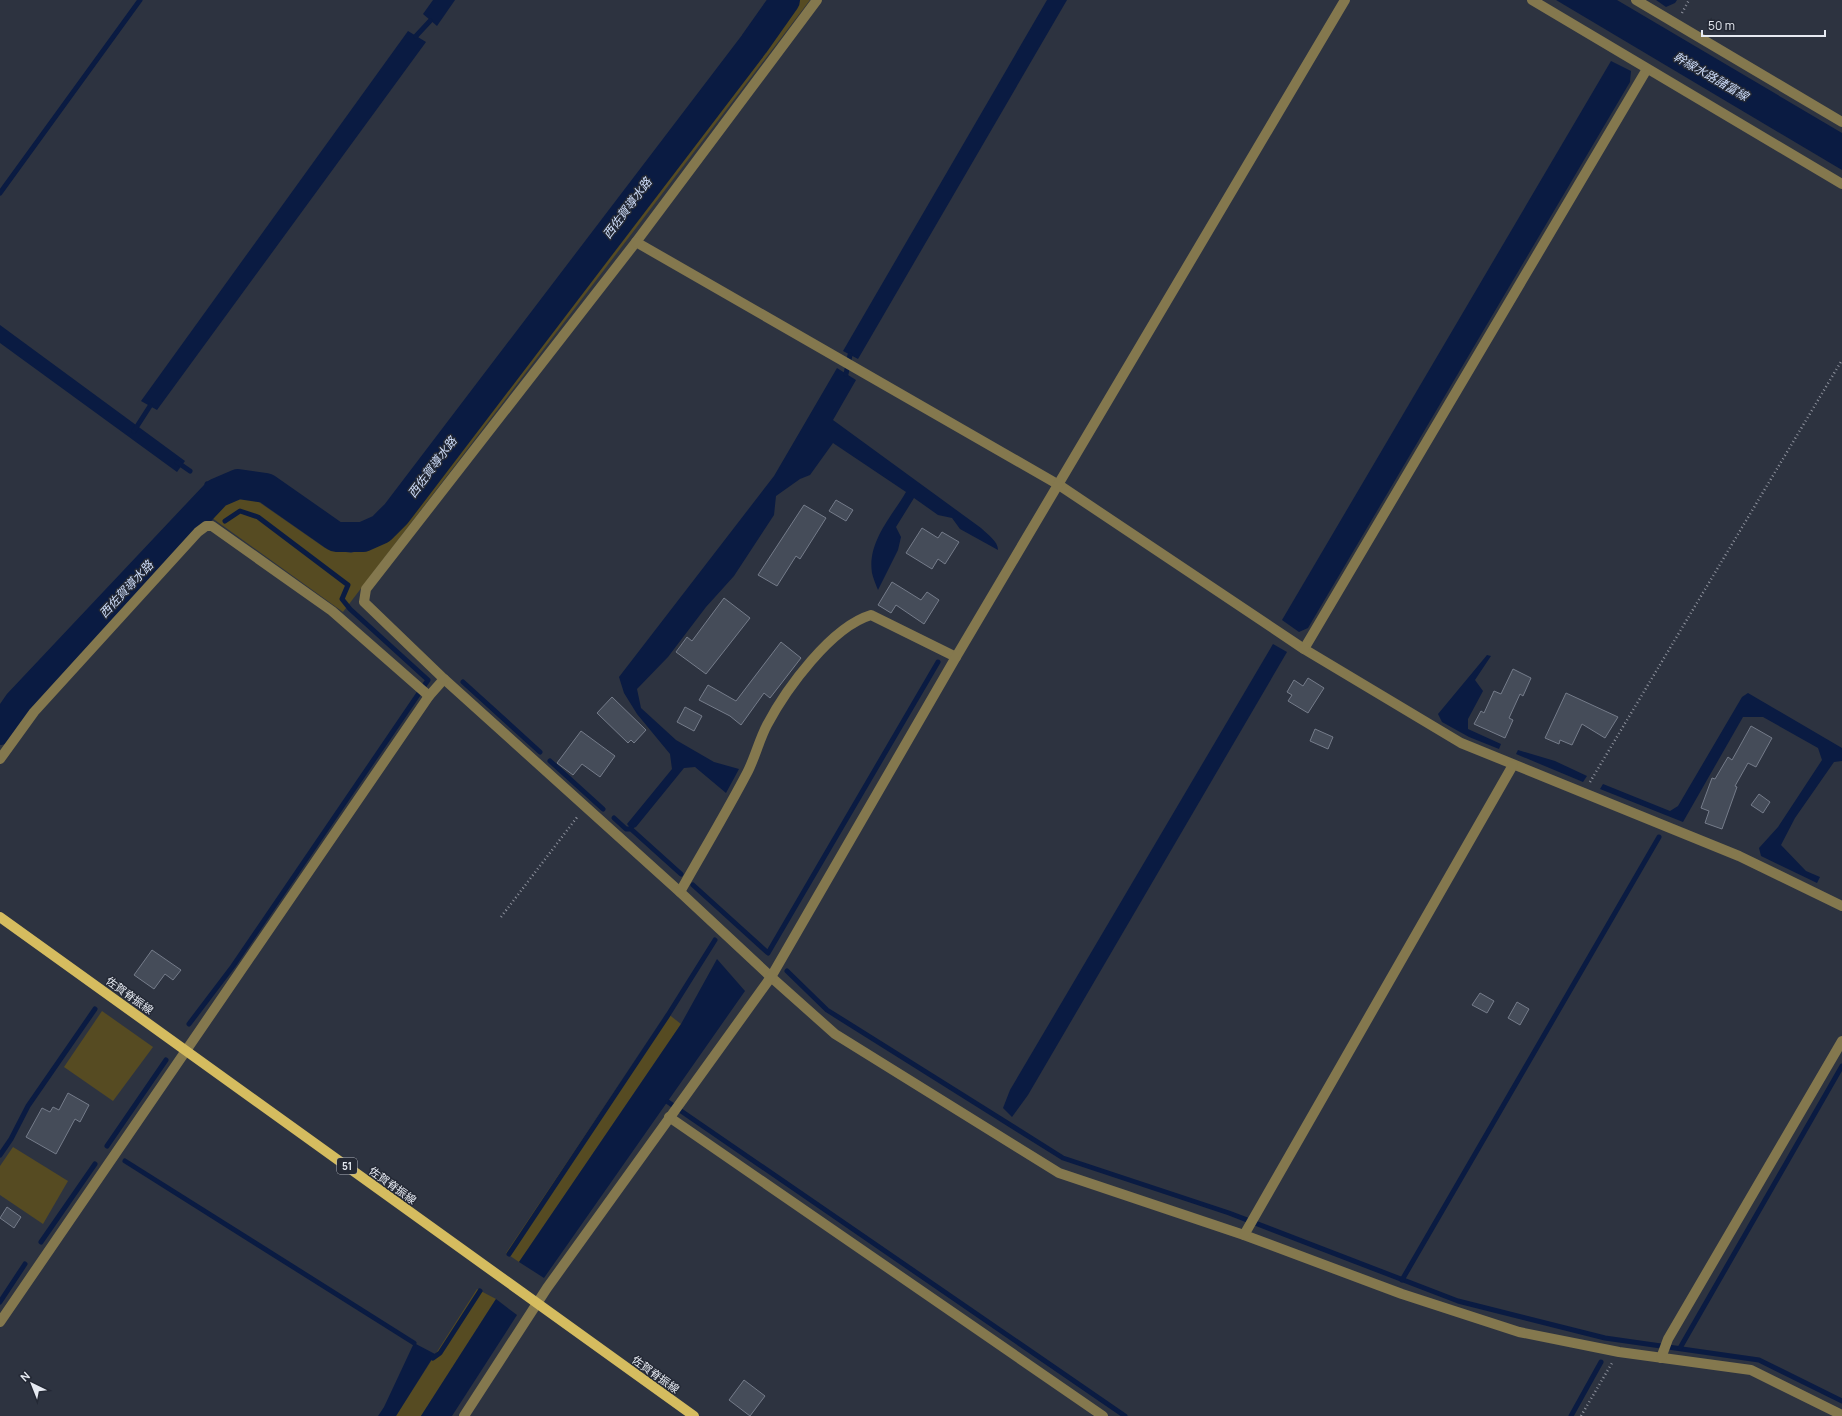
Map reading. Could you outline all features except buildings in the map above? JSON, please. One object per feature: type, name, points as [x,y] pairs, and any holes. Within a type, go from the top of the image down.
[{"type":"main road","name":"佐賀脊振線","points":[[0,917],[694,1416]]},
{"type":"street","points":[[817,0],[636,242],[366,589],[364,602],[444,679],[680,892],[771,978],[835,1034],[1059,1173],[1244,1235],[1402,1294],[1519,1332],[1619,1352],[1751,1370],[1842,1415]]},
{"type":"street","points":[[464,1416],[537,1303],[681,1100],[771,978],[956,657],[1345,0]]},
{"type":"street","points":[[1532,0],[1842,184]]},
{"type":"street","points":[[1636,0],[1842,122]]},
{"type":"street","points":[[1304,649],[1647,69]]},
{"type":"street","points":[[636,242],[1059,485],[1304,649],[1461,743],[1739,856],[1842,906]]},
{"type":"street","points":[[0,759],[34,712],[198,532],[206,526],[212,526],[332,611],[429,696]]},
{"type":"street","points":[[680,892],[748,771],[766,726],[791,686],[816,655],[844,631],[860,618],[871,615],[956,657]]},
{"type":"street","points":[[0,1322],[429,696],[444,679]]},
{"type":"street","points":[[1244,1235],[1512,765]]},
{"type":"street","points":[[1661,1358],[1668,1339],[1842,1041]]},
{"type":"street","points":[[669,1117],[1104,1416]]},
{"type":"path","points":[[1584,792],[1842,360]]},
{"type":"path","points":[[501,917],[585,807]]},
{"type":"path","points":[[1581,1416],[1619,1352]]},
{"type":"shaded area","points":[[798,0],[810,0],[343,612],[208,515],[228,497],[256,500],[325,548],[351,553],[386,541]]},
{"type":"shaded area","points":[[102,1011],[153,1047],[113,1101],[64,1067]]},
{"type":"shaded area","points":[[667,1013],[681,1024],[519,1262],[506,1253]]},
{"type":"shaded area","points":[[13,1147],[68,1181],[43,1224],[0,1195],[0,1166]]},
{"type":"shaded area","points":[[477,1289],[496,1299],[421,1416],[396,1416]]},
{"type":"water","points":[[433,0],[455,0],[437,26],[423,14]]},
{"type":"water","points":[[1047,0],[1067,0],[858,359],[843,351]]},
{"type":"water","name":"幹線水路諸富線","points":[[1556,0],[1617,0],[1842,133],[1842,170]]},
{"type":"water","points":[[1656,0],[1677,0],[1675,3],[1666,7]]},
{"type":"water","points":[[408,31],[426,42],[157,410],[141,401]]},
{"type":"water","points":[[1611,61],[1631,71],[1630,82],[1308,628],[1299,632],[1282,620]]},
{"type":"water","points":[[0,325],[185,461],[177,472],[0,343]]},
{"type":"water","points":[[837,368],[856,380],[833,420],[981,528],[994,541],[998,547],[998,550],[960,529],[952,518],[938,515],[914,498],[896,527],[901,537],[898,550],[878,590],[872,573],[871,562],[873,551],[882,530],[906,492],[833,443],[810,475],[800,479],[776,496],[774,515],[734,576],[706,607],[668,657],[637,689],[641,708],[676,740],[714,762],[739,769],[726,793],[695,767],[684,768],[636,827],[631,829],[627,824],[672,769],[670,754],[637,714],[624,693],[619,677],[774,476]]},
{"type":"water","points":[[1273,644],[1287,652],[1028,1095],[1012,1117],[1003,1108],[1010,1090]]},
{"type":"water","points":[[1487,655],[1491,656],[1475,680],[1483,691],[1468,719],[1468,729],[1501,744],[1499,749],[1469,737],[1442,722],[1438,714]]},
{"type":"water","points":[[1748,693],[1842,748],[1842,761],[1834,762],[1795,818],[1781,845],[1806,871],[1820,877],[1817,883],[1761,856],[1759,848],[1778,827],[1822,760],[1818,748],[1763,717],[1743,717],[1683,822],[1600,789],[1603,784],[1670,811],[1678,806],[1742,697]]},
{"type":"water","points":[[1518,750],[1555,761],[1587,776],[1583,782],[1516,754]]},
{"type":"water","points":[[717,959],[745,991],[544,1278],[519,1262],[681,1024]]},
{"type":"water","points":[[496,1299],[517,1315],[452,1416],[421,1416]]},
{"type":"water","points":[[414,1343],[435,1354],[396,1416],[378,1416],[384,1407]]},
{"type":"waterway","points":[[0,193],[140,0]]},
{"type":"waterway","name":"西佐賀導水路","points":[[0,730],[19,703],[217,493],[238,484],[266,488],[336,537],[363,537],[381,529],[396,514],[754,44],[785,0]]},
{"type":"waterway","points":[[416,36],[430,21]]},
{"type":"waterway","points":[[846,374],[850,355]]},
{"type":"waterway","points":[[134,431],[150,406]]},
{"type":"waterway","points":[[177,462],[190,471]]},
{"type":"waterway","points":[[207,484],[217,493]]},
{"type":"waterway","points":[[189,1024],[233,966],[428,680],[350,609],[342,599],[348,585],[258,517],[240,511],[225,521]]},
{"type":"waterway","points":[[693,885],[768,953],[938,662]]},
{"type":"waterway","points":[[463,682],[540,752]]},
{"type":"waterway","points":[[550,761],[603,809]]},
{"type":"waterway","points":[[614,818],[626,829],[631,829],[681,874]]},
{"type":"waterway","points":[[1402,1280],[1659,837]]},
{"type":"waterway","points":[[509,1254],[668,1015],[715,940]]},
{"type":"waterway","points":[[787,971],[827,1010],[1063,1158],[1229,1213],[1458,1301],[1605,1338],[1759,1360],[1842,1401]]},
{"type":"waterway","points":[[0,1155],[11,1139],[28,1106],[95,1009]]},
{"type":"waterway","points":[[107,1146],[166,1060]]},
{"type":"waterway","points":[[1680,1348],[1842,1066]]},
{"type":"waterway","points":[[668,1102],[1125,1416]]},
{"type":"waterway","points":[[125,1161],[414,1343]]},
{"type":"waterway","points":[[41,1242],[95,1164]]},
{"type":"waterway","points":[[0,1302],[25,1264]]},
{"type":"waterway","points":[[433,1358],[440,1353],[480,1291]]},
{"type":"waterway","points":[[1571,1416],[1601,1362]]}]
